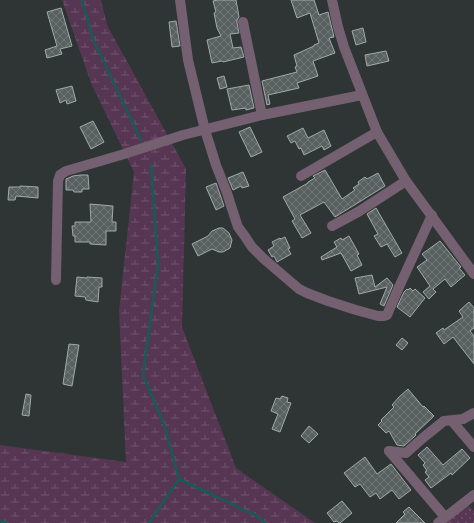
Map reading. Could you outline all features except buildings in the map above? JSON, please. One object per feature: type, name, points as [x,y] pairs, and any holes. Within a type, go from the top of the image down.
[{"type":"street","points":[[180,0],[188,60],[205,130],[238,227],[252,247],[299,289],[356,310],[378,316],[387,315],[432,215]]},
{"type":"street","points":[[332,0],[344,47],[377,132],[406,181],[474,274]]},
{"type":"street","points":[[243,22],[262,115]]},
{"type":"street","points":[[56,280],[58,181],[60,175],[66,171],[183,135],[262,115],[362,95]]},
{"type":"street","points":[[301,176],[377,132]]},
{"type":"street","points":[[332,226],[358,212],[406,181]]},
{"type":"street","points":[[474,413],[463,419],[444,421],[406,453],[389,451],[442,520],[474,495]]},
{"type":"street","points":[[452,421],[474,447]]},
{"type":"green space","points":[[62,0],[101,0],[107,25],[186,169],[182,327],[236,468],[315,523],[0,523],[0,445],[126,462],[119,311],[134,172],[91,83]]},
{"type":"green space","points":[[467,504],[474,511],[474,523],[445,523]]},
{"type":"waterway","points":[[82,0],[93,39],[141,140]]},
{"type":"waterway","points":[[151,165],[158,264],[143,375],[165,427],[179,479]]},
{"type":"waterway","points":[[149,523],[179,479],[257,516],[265,523]]},
{"type":"waterway","points":[[0,521],[6,523]]}]
